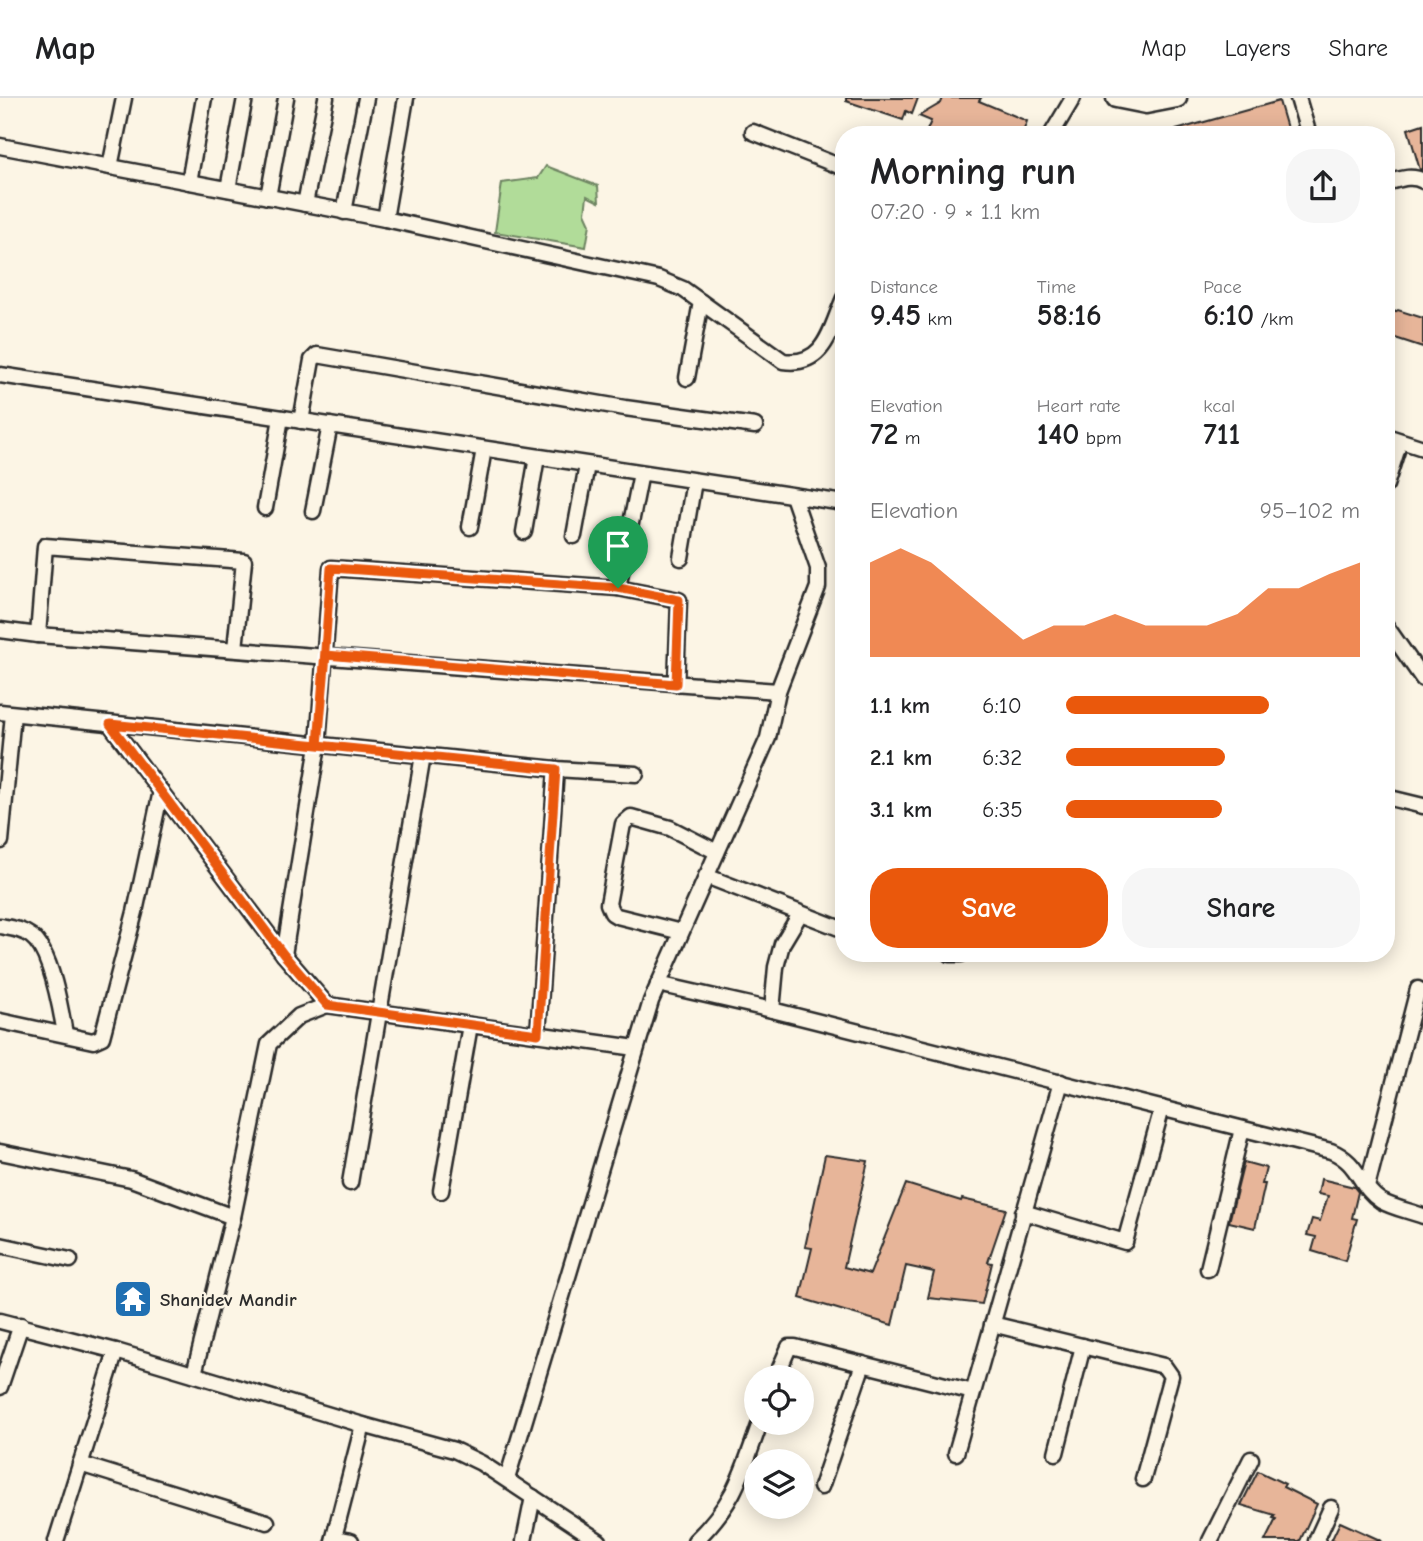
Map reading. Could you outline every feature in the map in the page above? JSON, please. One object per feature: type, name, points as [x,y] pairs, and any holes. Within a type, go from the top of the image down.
[{"type":"main road","points":[[1116,98],[1146,104],[1177,98]]},
{"type":"street","points":[[110,167],[124,98]]},
{"type":"street","points":[[189,182],[204,98]]},
{"type":"street","points":[[228,189],[245,98]]},
{"type":"street","points":[[268,197],[286,98]]},
{"type":"street","points":[[305,204],[326,98]]},
{"type":"street","points":[[344,212],[366,98]]},
{"type":"street","points":[[385,219],[406,98]]},
{"type":"street","points":[[1056,126],[1073,98]]},
{"type":"street","points":[[1298,98],[1306,126]]},
{"type":"street","points":[[753,132],[835,164]]},
{"type":"street","points":[[0,145],[385,219],[635,272],[672,284],[783,361],[794,363],[812,358],[821,350],[835,318]]},
{"type":"street","points":[[1395,181],[1416,177],[1423,181]]},
{"type":"street","points":[[687,378],[701,302]]},
{"type":"street","points":[[301,421],[312,360],[314,356],[321,355],[625,408],[755,426]]},
{"type":"street","points":[[0,375],[835,502]]},
{"type":"street","points":[[265,508],[281,418]]},
{"type":"street","points":[[313,511],[330,425]]},
{"type":"street","points":[[1395,439],[1423,448]]},
{"type":"street","points":[[470,527],[484,449]]},
{"type":"street","points":[[524,532],[537,457]]},
{"type":"street","points":[[574,536],[587,465]]},
{"type":"street","points":[[618,588],[641,473]]},
{"type":"street","points":[[681,558],[694,481]]},
{"type":"street","points":[[507,1479],[636,1048],[658,984],[768,738],[778,691],[816,595],[819,577],[793,496]]},
{"type":"street","points":[[38,635],[45,546],[244,561],[235,649]]},
{"type":"street","points":[[284,955],[318,745],[331,568],[618,588],[679,600],[676,684]]},
{"type":"street","points":[[0,630],[778,691]]},
{"type":"street","points":[[1395,639],[1423,679]]},
{"type":"street","points":[[1,841],[6,713],[556,769],[636,774]]},
{"type":"street","points":[[110,724],[284,955],[327,1005]]},
{"type":"street","points":[[350,1184],[423,755]]},
{"type":"street","points":[[538,1034],[556,769]]},
{"type":"street","points":[[0,1021],[93,1041],[104,1034],[135,912],[161,791]]},
{"type":"street","points":[[1395,799],[1423,806]]},
{"type":"street","points":[[681,932],[617,916],[609,909],[623,824],[631,817],[661,825],[717,852]]},
{"type":"street","points":[[706,876],[835,927]]},
{"type":"street","points":[[772,1010],[776,967],[782,944],[800,914]]},
{"type":"street","points":[[0,926],[19,930],[35,939],[54,982],[65,1034]]},
{"type":"street","points":[[658,984],[1061,1082],[1344,1156],[1380,1200],[1423,1216]]},
{"type":"street","points":[[1367,1187],[1418,989]]},
{"type":"street","points":[[194,1374],[233,1217],[269,1044],[299,1016],[327,1005],[636,1048]]},
{"type":"street","points":[[441,1191],[470,1025]]},
{"type":"street","points":[[956,1453],[1061,1082]]},
{"type":"street","points":[[1023,1212],[1125,1242],[1162,1108]]},
{"type":"street","points":[[1208,1269],[1242,1129]]},
{"type":"street","points":[[0,1152],[131,1179],[233,1217]]},
{"type":"street","points":[[0,1245],[70,1260]]},
{"type":"street","points":[[0,1321],[116,1351],[454,1450],[507,1479],[599,1541]]},
{"type":"street","points":[[992,1324],[1164,1366],[1170,1371],[1171,1376],[1143,1479]]},
{"type":"street","points":[[0,1387],[21,1325]]},
{"type":"street","points":[[1056,1452],[1083,1346]]},
{"type":"street","points":[[781,1365],[789,1347],[973,1392]]},
{"type":"street","points":[[56,1541],[116,1351]]},
{"type":"street","points":[[821,1487],[863,1364]]},
{"type":"street","points":[[351,1541],[334,1539],[363,1425]]},
{"type":"street","points":[[695,1541],[737,1488],[756,1435]]},
{"type":"street","points":[[1210,1541],[1251,1459]]},
{"type":"street","points":[[80,1464],[268,1522]]},
{"type":"street","points":[[524,1541],[533,1497]]},
{"type":"street","points":[[1316,1541],[1331,1508]]},
{"type":"green space","points":[[546,166],[598,186],[599,202],[587,196],[585,213],[590,224],[586,247],[495,232],[502,183],[538,178]]},
{"type":"building","points":[[846,98],[918,98],[912,114],[906,111],[903,120],[846,101]]},
{"type":"building","points":[[943,98],[981,98],[979,101],[1027,121],[1025,126],[929,126],[931,121],[919,116],[941,103]]},
{"type":"building","points":[[1279,101],[1286,126],[1190,126]]},
{"type":"building","points":[[1423,124],[1423,169],[1420,170],[1408,129]]},
{"type":"building","points":[[1398,310],[1423,318],[1423,347],[1395,338],[1395,312]]},
{"type":"building","points":[[825,1155],[868,1161],[844,1267],[870,1274],[906,1184],[961,1201],[962,1199],[1006,1209],[988,1262],[992,1263],[982,1304],[928,1298],[934,1272],[906,1266],[892,1325],[800,1298],[812,1248],[805,1247]]},
{"type":"building","points":[[1244,1162],[1266,1168],[1255,1228],[1229,1222]]},
{"type":"building","points":[[1321,1179],[1354,1187],[1358,1192],[1352,1218],[1357,1219],[1345,1261],[1312,1251],[1316,1237],[1307,1235],[1312,1219],[1320,1221],[1328,1196],[1318,1194]]},
{"type":"building","points":[[1258,1471],[1317,1504],[1300,1541],[1265,1541],[1276,1519],[1273,1518],[1275,1515],[1241,1505]]},
{"type":"building","points":[[1340,1522],[1382,1541],[1331,1541]]},
{"type":"place","name":"Shanidev Mandir","points":[[133,1299]]},
{"type":"route","points":[[618,588],[331,568],[318,745],[110,724],[284,955],[327,1005],[538,1034],[556,769],[318,745],[326,655],[676,684],[679,600],[618,588]]}]
